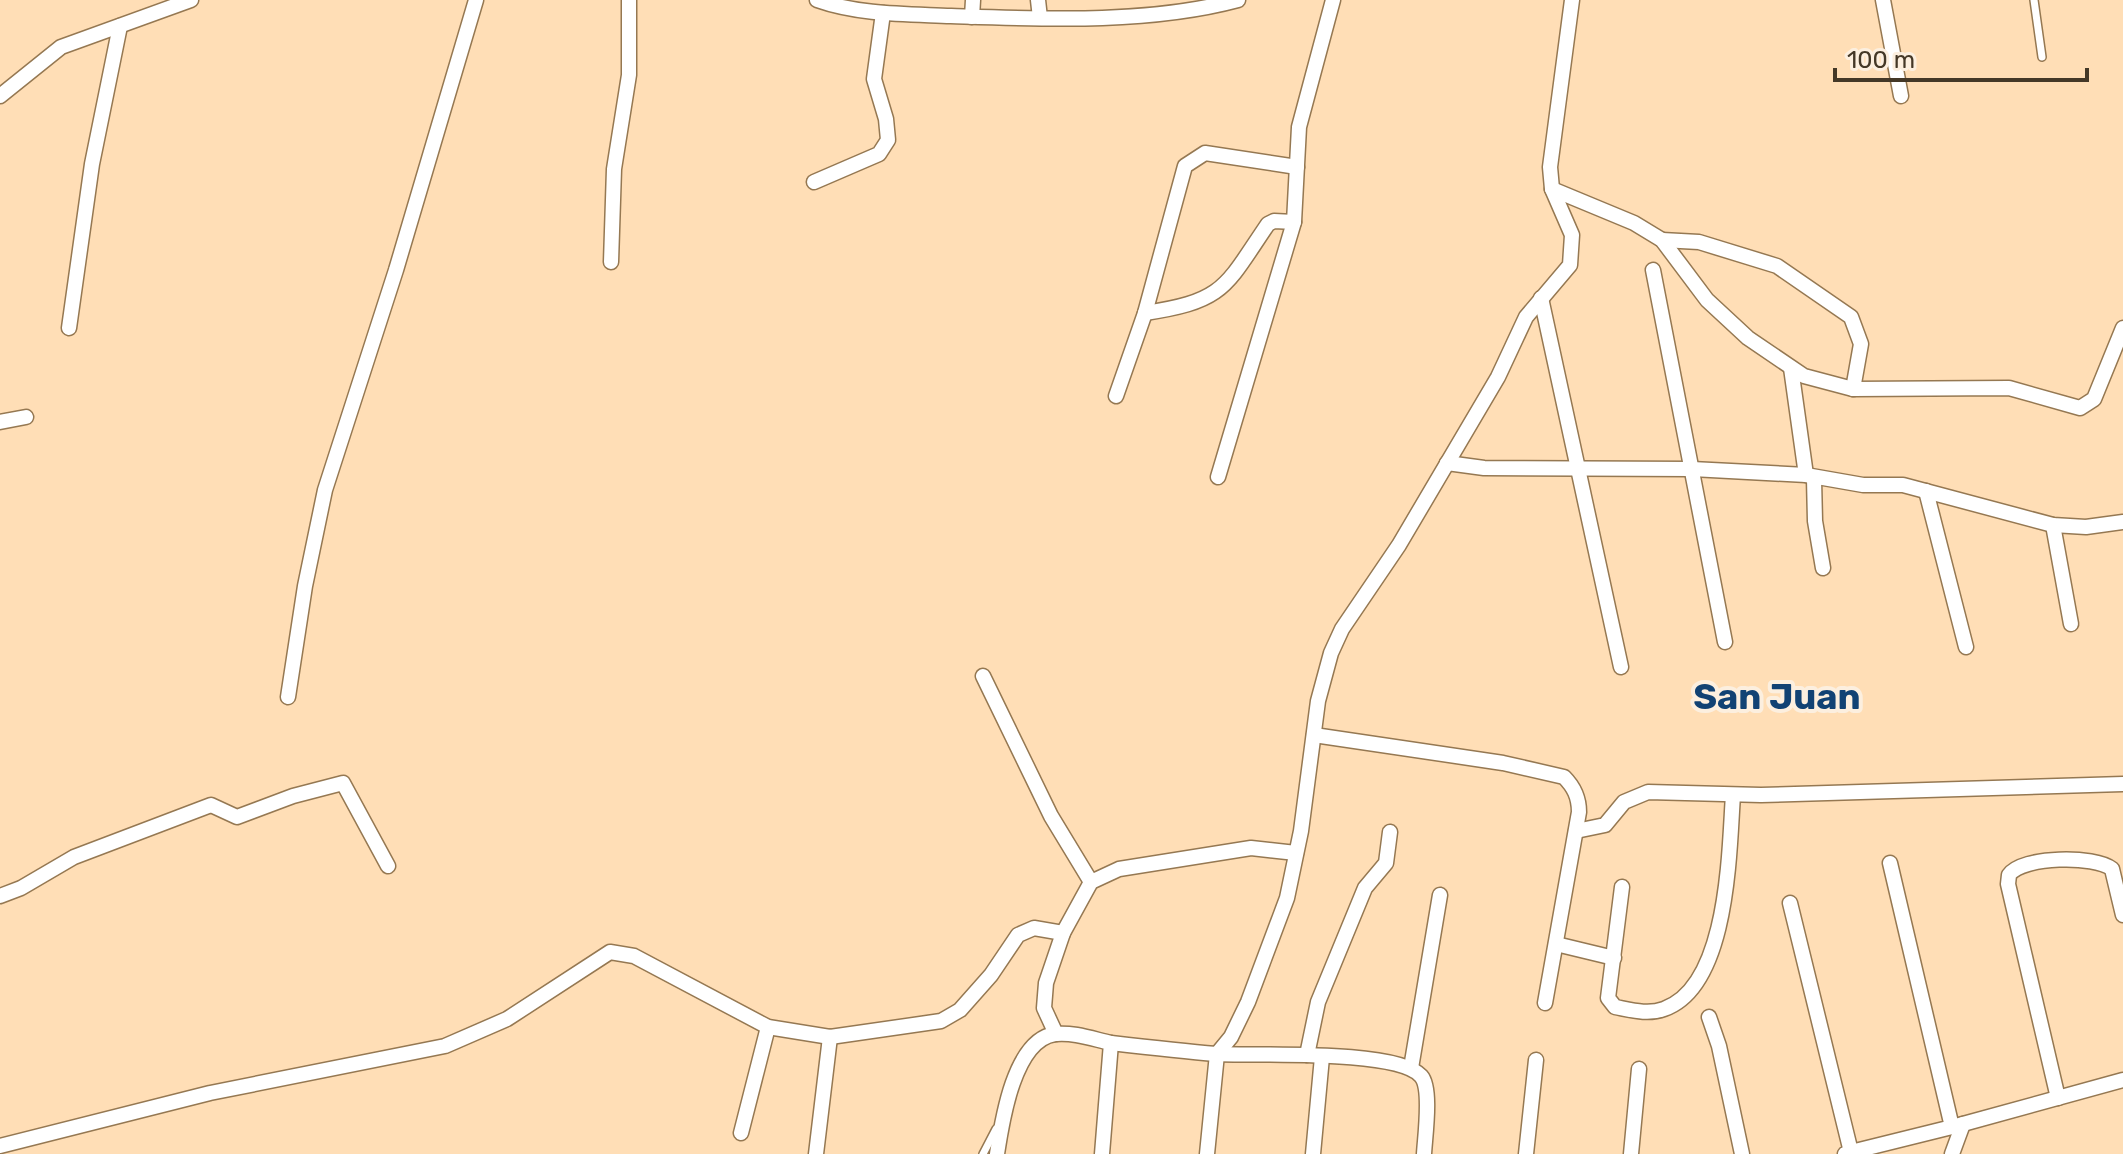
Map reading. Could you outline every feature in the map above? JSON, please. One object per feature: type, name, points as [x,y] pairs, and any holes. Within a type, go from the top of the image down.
[{"type":"street","points":[[0,96],[61,47],[191,0]]},
{"type":"street","points":[[288,697],[305,586],[325,490],[396,270],[476,0]]},
{"type":"street","points":[[611,262],[614,169],[629,75],[629,0]]},
{"type":"street","points":[[817,0],[883,13],[1040,18],[1169,12],[1238,0]]},
{"type":"street","points":[[972,17],[973,0]]},
{"type":"street","points":[[1038,0],[1040,18]]},
{"type":"street","points":[[1218,477],[1294,222],[1299,127],[1333,0]]},
{"type":"street","points":[[1207,1154],[1217,1054],[1231,1037],[1248,1002],[1287,898],[1318,701],[1336,641],[1399,545],[1498,377],[1526,317],[1565,275],[1572,254],[1572,235],[1552,189],[1551,153],[1572,0]]},
{"type":"street","points":[[1883,0],[1901,96]]},
{"type":"street","points":[[814,182],[879,154],[888,140],[886,119],[874,79],[883,13]]},
{"type":"street","points":[[69,328],[92,164],[120,26]]},
{"type":"street","points":[[1116,396],[1145,313],[1185,166],[1205,153],[1297,167]]},
{"type":"street","points":[[1552,189],[1634,223],[1662,240],[1720,313],[1791,368],[1818,382],[1853,389],[2009,388],[2080,408],[2094,399],[2123,328]]},
{"type":"street","points":[[1145,313],[1178,308],[1217,294],[1268,224],[1274,221],[1294,222]]},
{"type":"street","points":[[1662,240],[1699,242],[1777,266],[1851,317],[1861,344],[1853,389]]},
{"type":"street","points":[[1653,270],[1725,642]]},
{"type":"street","points":[[1541,298],[1576,471],[1621,667]]},
{"type":"street","points":[[1791,368],[1823,568]]},
{"type":"street","points":[[0,422],[26,417]]},
{"type":"street","points":[[1447,463],[1484,468],[1576,471],[1692,469],[1810,477],[1863,485],[1903,485],[2053,525],[2086,527],[2123,522]]},
{"type":"street","points":[[1926,491],[1966,647]]},
{"type":"street","points":[[2053,525],[2071,624]]},
{"type":"street","points":[[983,676],[1051,816],[1091,882]]},
{"type":"street","points":[[1314,735],[1503,763],[1564,777],[1578,796],[1576,831],[1545,1003]]},
{"type":"street","points":[[0,896],[21,888],[74,857],[211,805],[237,817],[293,796],[343,783],[388,866]]},
{"type":"street","points":[[1576,831],[1605,825],[1624,802],[1639,793],[1733,795],[2123,784]]},
{"type":"street","points":[[1622,887],[1607,992],[1615,1007],[1645,1012],[1663,1009],[1680,1000],[1692,985],[1719,933],[1733,795]]},
{"type":"street","points":[[1313,1154],[1318,1002],[1365,888],[1386,863],[1390,832]]},
{"type":"street","points":[[1056,1034],[1044,1008],[1046,983],[1063,933],[1091,882],[1119,869],[1251,848],[1296,853]]},
{"type":"street","points":[[2058,1098],[2008,884],[2009,875],[2020,865],[2083,859],[2100,861],[2112,869],[2123,915]]},
{"type":"street","points":[[1890,863],[1958,1125],[1952,1154]]},
{"type":"street","points":[[1411,1068],[1440,895]]},
{"type":"street","points":[[1790,903],[1848,1153],[2123,1080]]},
{"type":"street","points":[[0,1146],[194,1096],[445,1046],[507,1019],[610,952],[634,956],[768,1027],[830,1037],[941,1021],[960,1010],[991,975],[1018,935],[1034,928],[1063,933]]},
{"type":"street","points":[[1556,944],[1614,958]]},
{"type":"street","points":[[1709,1017],[1719,1046],[1742,1154]]},
{"type":"street","points":[[741,1133],[768,1027]]},
{"type":"street","points":[[997,1154],[1003,1116],[1026,1056],[1044,1037],[1056,1034],[1217,1054],[1314,1056],[1398,1063],[1411,1068],[1427,1084],[1424,1154]]},
{"type":"street","points":[[816,1154],[830,1037]]},
{"type":"street","points":[[1102,1154],[1111,1043]]},
{"type":"street","points":[[1526,1154],[1536,1060]]},
{"type":"street","points":[[1631,1154],[1639,1069]]},
{"type":"lane","points":[[2034,0],[2042,57]]},
{"type":"lane","points":[[983,1154],[1003,1116]]},
{"type":"district","name":"San Juan","points":[[1777,696]]}]
